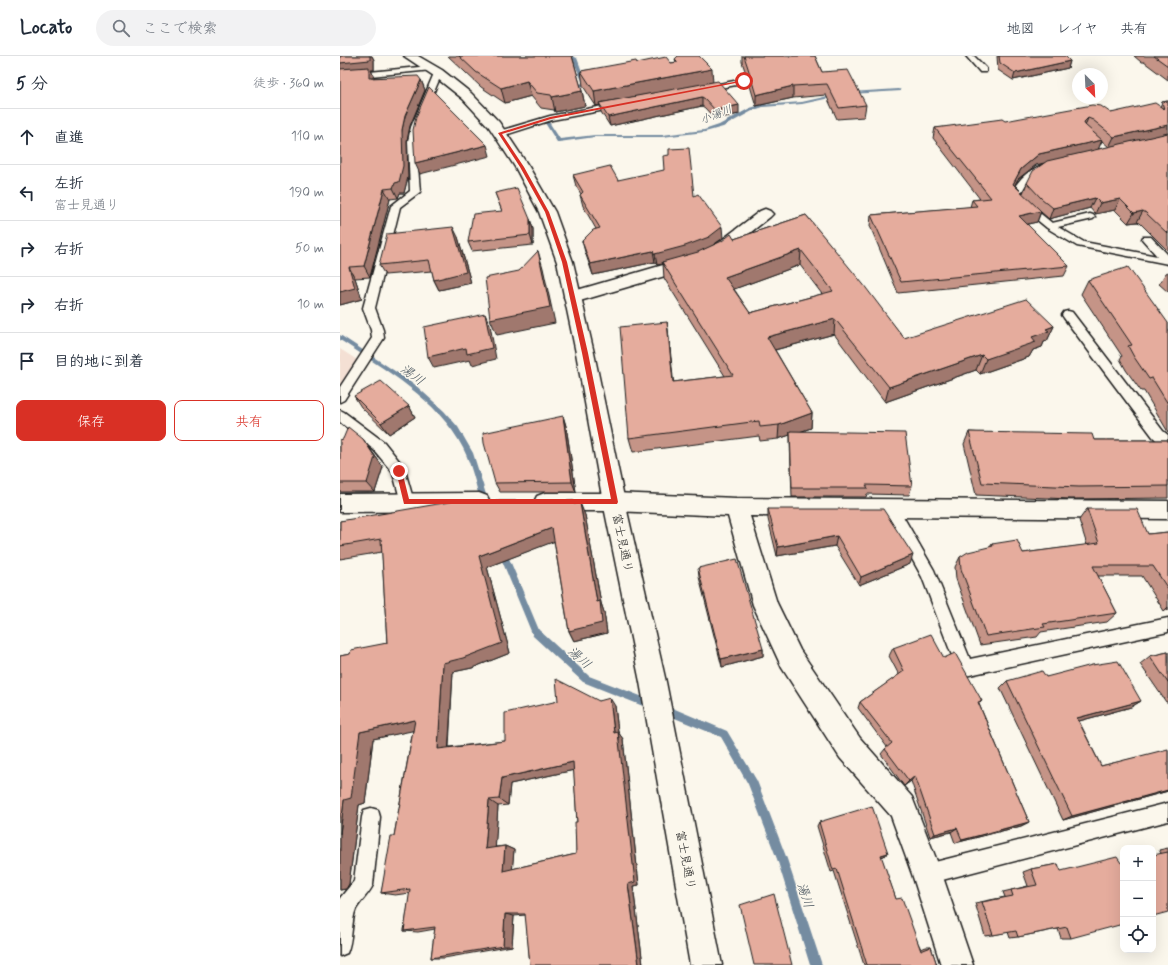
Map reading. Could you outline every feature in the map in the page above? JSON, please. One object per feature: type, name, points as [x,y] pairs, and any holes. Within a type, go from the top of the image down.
[{"type":"street","name":"富士見通り","points":[[410,56],[433,70],[467,96],[494,125],[522,167],[547,212],[565,262],[585,353],[614,502],[653,682],[706,965]]},
{"type":"street","points":[[572,297],[693,262],[716,252],[765,214]]},
{"type":"street","points":[[340,503],[498,502]]},
{"type":"street","points":[[529,502],[614,502],[736,507],[1168,510]]},
{"type":"street","points":[[736,507],[765,605],[790,660],[850,748],[902,807],[927,874],[957,965]]},
{"type":"lane","points":[[970,56],[983,70]]},
{"type":"lane","points":[[340,78],[433,70],[412,141],[414,192],[396,206],[369,308],[370,316],[378,329],[378,338],[340,397]]},
{"type":"lane","points":[[698,90],[744,81]]},
{"type":"lane","points":[[499,134],[550,118],[628,103]]},
{"type":"lane","points":[[1060,163],[1039,168],[1027,176],[1019,185],[1016,194],[1033,212],[1058,232],[1081,244],[1168,261]]},
{"type":"lane","points":[[1050,226],[1090,216]]},
{"type":"lane","points":[[1147,238],[1168,261]]},
{"type":"lane","points":[[1068,315],[1158,434],[1168,442]]},
{"type":"lane","points":[[340,415],[379,446],[399,471],[407,502]]},
{"type":"lane","points":[[891,508],[929,575],[965,668],[1168,625]]},
{"type":"lane","points":[[927,874],[1168,812]]},
{"type":"lane","points":[[340,946],[347,905],[362,885],[371,817]]},
{"type":"shaded area","points":[[340,349],[362,363],[340,397]]},
{"type":"building","points":[[340,56],[370,56],[370,60],[340,63]]},
{"type":"building","points":[[459,56],[572,56],[582,91],[552,97],[551,95],[537,93],[527,81],[501,88],[476,72]]},
{"type":"building","points":[[678,56],[699,56],[712,69],[594,91],[581,71],[636,61],[637,63],[666,57],[671,63],[678,62],[675,59]]},
{"type":"building","points":[[744,56],[815,56],[822,72],[848,70],[866,105],[839,108],[827,84],[793,86],[756,95]]},
{"type":"building","points":[[999,56],[1065,56],[1070,61],[1015,73],[1000,63]]},
{"type":"building","points":[[1154,56],[1168,56],[1168,66]]},
{"type":"building","points":[[369,67],[369,78],[418,76],[421,80],[405,116],[402,130],[403,166],[399,182],[395,183],[393,188],[384,189],[364,266],[349,267],[355,288],[340,292],[340,69]]},
{"type":"building","points":[[718,81],[739,105],[715,110],[702,97],[608,117],[599,103]]},
{"type":"building","points":[[429,87],[487,145],[415,163],[413,130],[416,117]]},
{"type":"building","points":[[1168,101],[1168,125],[1114,137],[1093,120],[1088,118],[1084,122],[1085,125],[1102,140],[1039,154],[1021,169],[1013,184],[1041,211],[1019,216],[1069,266],[901,282],[871,215],[977,206],[972,200],[991,198],[935,128],[1002,119],[1005,121],[1092,105],[1101,106],[1111,113],[1155,103],[1164,109],[1162,102]]},
{"type":"building","points":[[1168,133],[1168,234],[1146,213],[1143,211],[1134,213],[1120,199],[1100,203],[1095,198],[1053,208],[1027,183],[1033,171],[1047,161]]},
{"type":"building","points":[[689,148],[694,196],[698,194],[722,227],[709,237],[685,246],[655,254],[653,251],[590,264],[582,241],[593,230],[600,228],[580,195],[583,192],[573,175],[610,166],[618,180],[664,170],[663,156],[669,155],[669,149]]},
{"type":"building","points":[[517,188],[530,219],[530,235],[468,242],[473,214],[502,211],[495,193]]},
{"type":"building","points":[[806,215],[863,284],[904,338],[1026,299],[1054,326],[1046,329],[1049,331],[1032,337],[1036,342],[986,359],[982,355],[889,387],[835,319],[767,337],[812,413],[779,425],[760,427],[759,421],[629,438],[620,327],[667,322],[673,382],[733,375],[662,262],[698,252],[722,241],[731,234],[734,239]],"holes":[[[801,250],[833,291],[750,313],[725,277]]]},
{"type":"building","points":[[453,227],[466,272],[434,280],[429,260],[379,265],[387,234]]},
{"type":"building","points":[[538,251],[550,307],[490,319],[485,278],[519,271]]},
{"type":"building","points":[[1128,267],[1168,323],[1168,404],[1152,378],[1149,379],[1134,357],[1128,346],[1132,345],[1088,280]]},
{"type":"building","points":[[485,314],[492,348],[467,354],[466,348],[428,357],[424,327]]},
{"type":"building","points":[[381,381],[409,406],[381,423],[354,396]]},
{"type":"building","points":[[563,416],[572,482],[495,483],[484,443],[483,433]]},
{"type":"building","points":[[348,427],[363,439],[375,457],[367,483],[340,483],[340,440],[343,439]]},
{"type":"building","points":[[790,431],[905,433],[912,486],[866,485],[868,488],[792,488]]},
{"type":"building","points":[[969,432],[1092,434],[1094,440],[1168,440],[1168,486],[1079,487],[982,483]]},
{"type":"building","points":[[455,501],[574,501],[574,504],[580,503],[597,602],[600,601],[602,623],[569,631],[552,528],[479,556],[502,643],[463,658],[443,663],[438,749],[505,741],[505,713],[558,701],[556,679],[599,701],[610,698],[614,733],[618,732],[635,882],[628,884],[639,965],[530,965],[525,914],[505,914],[503,946],[431,958],[435,927],[404,931],[410,889],[381,893],[391,836],[394,836],[415,720],[360,732],[351,798],[344,800],[340,834],[340,656],[350,654],[351,650],[387,643],[381,539],[340,546],[340,521]],"holes":[[[573,762],[577,822],[575,822],[576,854],[503,871],[505,846],[485,849],[489,800],[499,799],[502,778]]]},
{"type":"building","points":[[768,509],[883,509],[913,555],[861,577],[837,536],[778,547]]},
{"type":"building","points":[[1087,509],[1137,509],[1148,534],[1168,532],[1168,589],[1153,566],[1093,566],[1117,613],[1043,624],[1045,627],[986,636],[961,569],[960,557],[968,552],[993,546],[992,544],[1017,540],[1023,553],[1099,543]]},
{"type":"building","points":[[737,559],[763,649],[721,659],[698,568]]},
{"type":"building","points":[[931,634],[944,658],[955,653],[982,701],[978,702],[1029,822],[962,840],[957,828],[935,834],[915,776],[909,781],[885,749],[892,743],[860,702],[904,671],[893,648]]},
{"type":"building","points":[[1168,652],[1168,683],[1150,656]]},
{"type":"building","points":[[1118,661],[1141,701],[1077,718],[1101,766],[1168,749],[1168,790],[1072,816],[1007,681],[1042,671],[1046,677],[1092,665]]},
{"type":"building","points":[[872,806],[888,853],[881,855],[896,899],[902,898],[921,951],[931,947],[937,965],[867,965],[837,869],[833,870],[819,822]]},
{"type":"building","points":[[1168,852],[1168,912],[1156,915],[1156,881],[1156,854]]},
{"type":"building","points":[[1117,857],[1120,862],[1120,925],[1071,938],[1067,927],[1018,937],[1016,931],[993,935],[982,902],[1013,896],[1011,890],[1037,885],[1031,869],[1058,864],[1061,871]]},
{"type":"building","points":[[774,894],[792,965],[754,965],[740,905]]},
{"type":"waterway","name":"小湯川","points":[[568,56],[575,59],[585,84],[570,89]]},
{"type":"waterway","name":"小湯川","points":[[850,93],[899,90]]},
{"type":"waterway","name":"小湯川","points":[[547,123],[559,141],[595,136],[662,136],[705,131],[721,126],[752,109],[763,106],[802,103],[837,95]]},
{"type":"waterway","name":"湯川","points":[[340,337],[410,384],[442,413],[455,428],[466,446],[485,504]]},
{"type":"waterway","name":"湯川","points":[[502,551],[536,633],[586,679],[653,705]]},
{"type":"waterway","name":"湯川","points":[[663,709],[724,734],[752,781],[782,859],[816,965]]},
{"type":"route","points":[[399,471],[407,502],[614,502],[585,353],[565,262],[547,212],[522,167],[499,134],[550,118],[744,81]]}]
